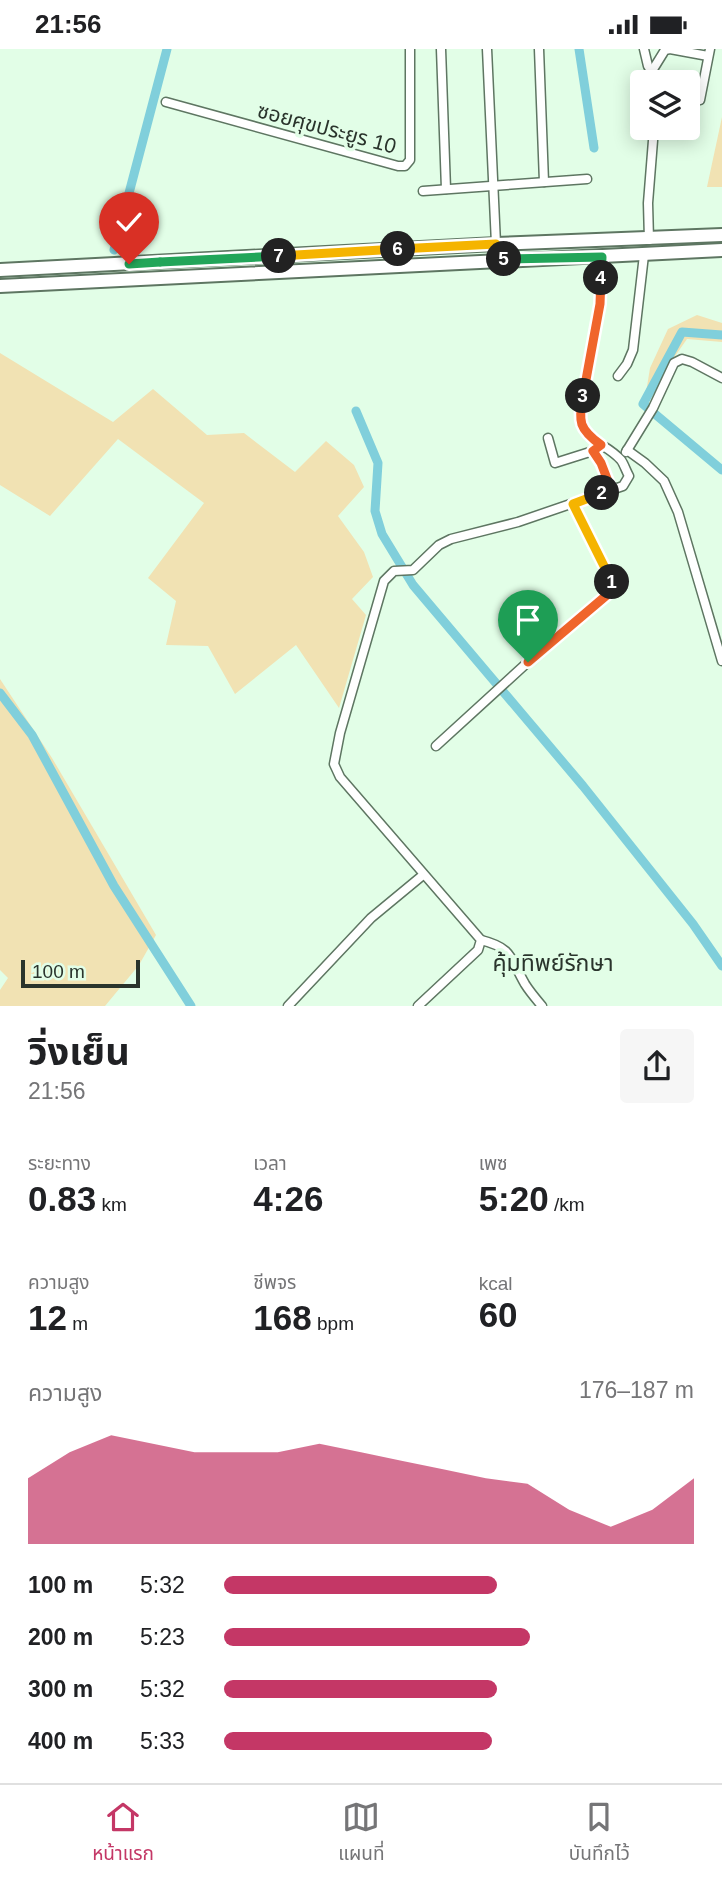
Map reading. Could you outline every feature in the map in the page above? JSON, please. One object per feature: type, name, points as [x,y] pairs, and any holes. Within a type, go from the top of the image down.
[{"type":"main road","points":[[0,270],[722,235]]},
{"type":"main road","points":[[496,244],[497,260]]},
{"type":"main road","points":[[0,286],[722,250]]},
{"type":"street","name":"ซอยศุขประยูร 10","points":[[166,101],[405,166],[410,160],[410,49]]},
{"type":"street","points":[[441,49],[446,189]]},
{"type":"street","points":[[487,49],[496,244]]},
{"type":"street","points":[[539,49],[544,182]]},
{"type":"street","points":[[645,49],[645,59],[651,70]]},
{"type":"street","points":[[653,70],[665,50],[709,53],[700,100]]},
{"type":"street","points":[[649,240],[648,203],[653,140]]},
{"type":"street","points":[[423,191],[587,179]]},
{"type":"street","points":[[618,376],[633,350],[644,254]]},
{"type":"street","points":[[542,1006],[526,985],[514,960],[500,945],[481,940],[340,777],[334,764],[340,733],[384,581],[394,571],[414,570],[439,545],[451,539],[518,522],[623,487],[627,482],[629,476],[621,460],[582,428],[580,414],[600,304],[602,257]]},
{"type":"street","points":[[621,460],[653,408],[674,363],[682,359],[692,362],[722,378]]},
{"type":"street","points":[[548,438],[555,463],[593,451],[601,445]]},
{"type":"street","points":[[627,450],[664,481],[678,512],[722,661]]},
{"type":"street","points":[[593,451],[611,489]]},
{"type":"street","points":[[436,746],[528,662],[614,589],[573,504]]},
{"type":"street","points":[[288,1006],[370,918],[423,875]]},
{"type":"street","points":[[418,1006],[478,950],[481,940]]},
{"type":"shaded area","points":[[722,117],[722,187],[707,187]]},
{"type":"shaded area","points":[[697,315],[722,323],[722,342],[687,339],[645,399],[650,368],[668,329]]},
{"type":"shaded area","points":[[0,353],[113,422],[153,389],[207,435],[244,433],[295,472],[326,441],[354,465],[364,487],[338,516],[364,552],[373,577],[352,599],[366,615],[339,708],[296,645],[235,694],[208,646],[166,645],[176,601],[148,578],[204,503],[118,439],[50,516],[0,485]]},
{"type":"shaded area","points":[[0,679],[52,758],[156,935],[139,965],[105,1006],[0,1006],[0,990],[8,978],[0,970]]},
{"type":"waterway","points":[[114,250],[167,49]]},
{"type":"waterway","points":[[579,49],[594,148]]},
{"type":"waterway","points":[[722,335],[682,332],[643,404],[722,470]]},
{"type":"waterway","points":[[356,411],[378,463],[375,511],[382,534],[413,585],[583,786],[693,924],[722,966]]},
{"type":"waterway","points":[[0,693],[32,735],[114,886],[191,1006]]},
{"type":"district","name":"คุ้มทิพย์รักษา","points":[[553,963]]},
{"type":"route","points":[[129,264],[496,244],[497,260],[602,257],[600,304],[580,414],[582,428],[601,445],[593,451],[611,489],[573,504],[614,589],[528,662]]}]
